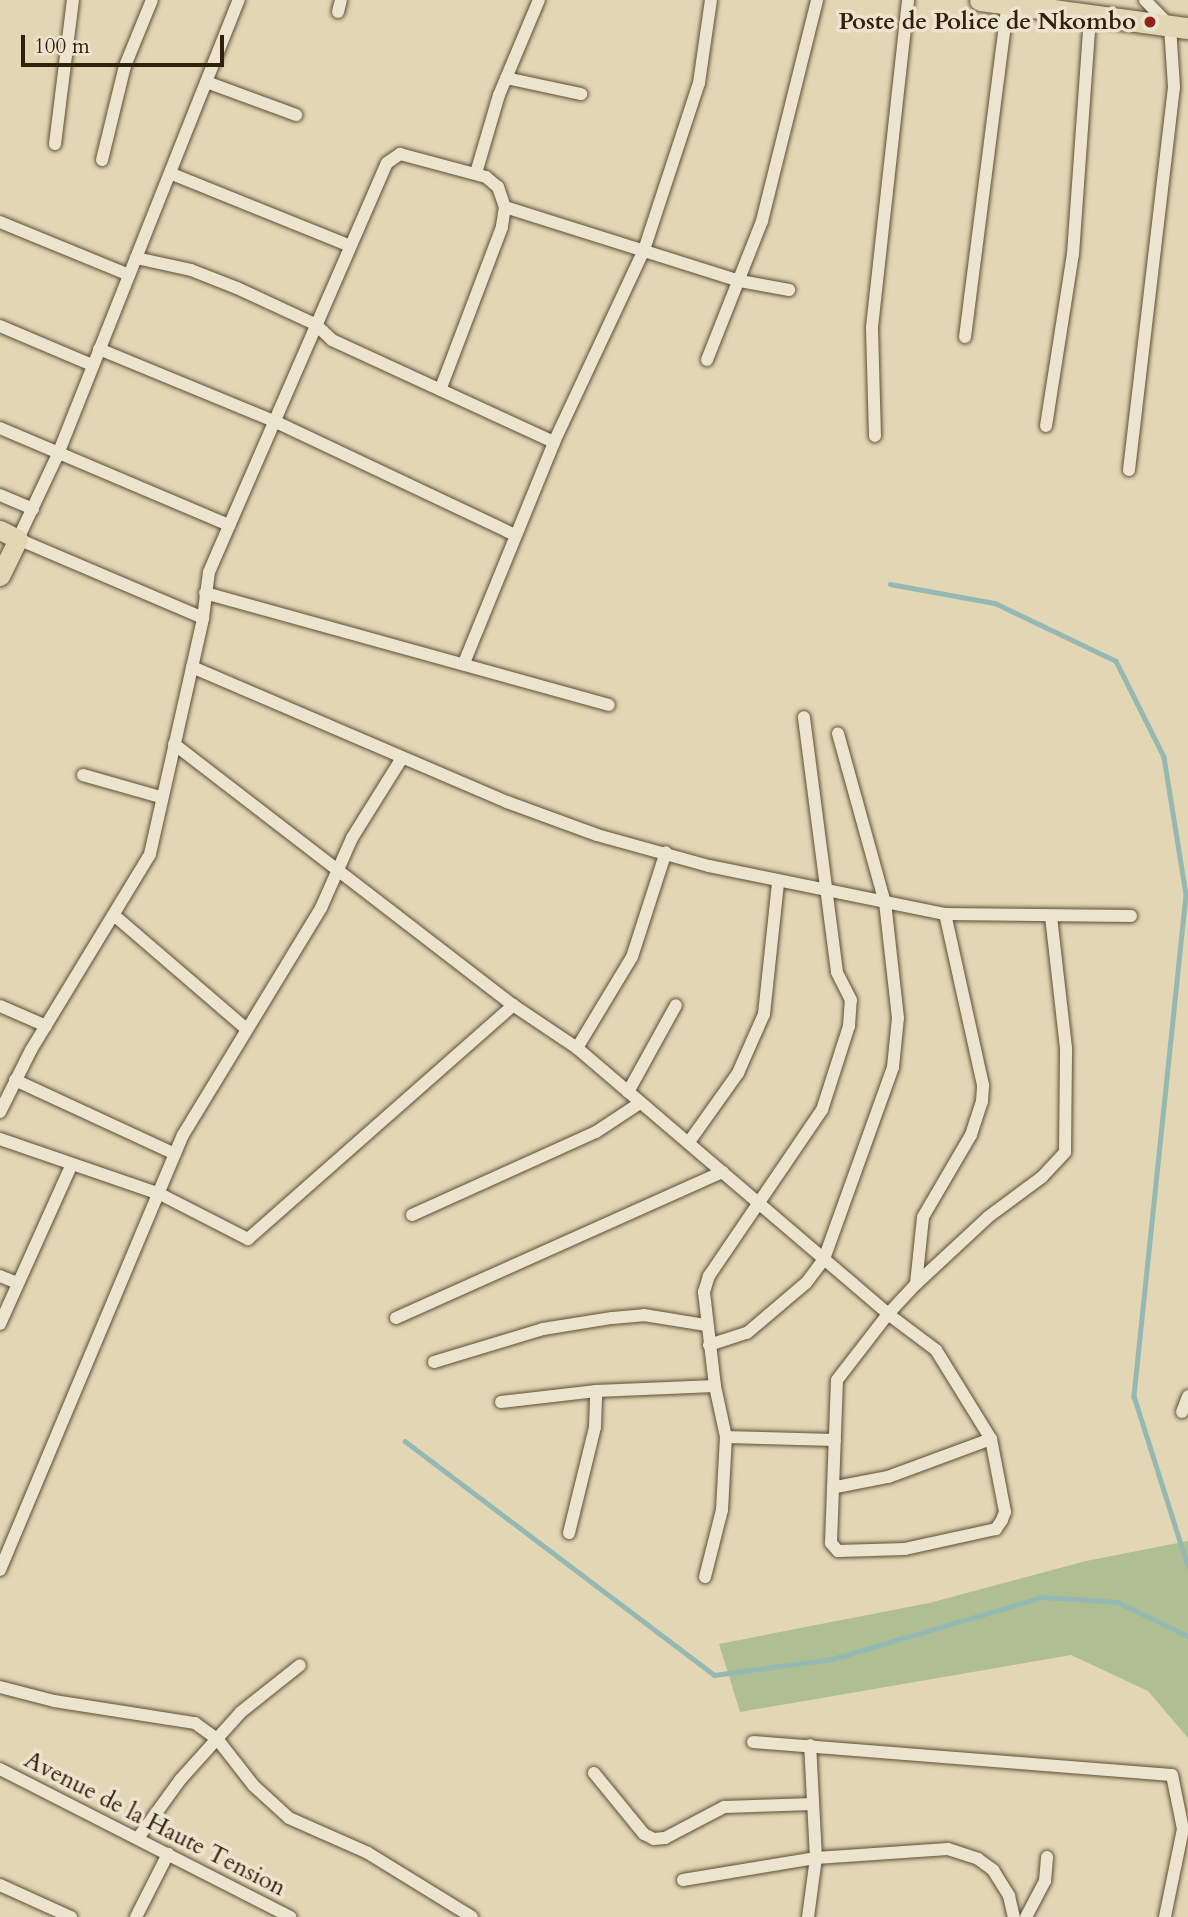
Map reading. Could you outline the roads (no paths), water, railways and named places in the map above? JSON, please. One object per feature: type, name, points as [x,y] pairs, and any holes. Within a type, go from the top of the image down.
[{"type":"highway","points":[[980,0],[1179,27]]},
{"type":"main road","points":[[0,530],[19,539],[0,576]]},
{"type":"street","points":[[55,144],[72,0]]},
{"type":"street","points":[[103,160],[125,66],[152,0]]},
{"type":"street","points":[[203,618],[19,539],[58,454],[209,83],[239,0]]},
{"type":"street","points":[[477,173],[506,78],[539,0]]},
{"type":"street","points":[[464,663],[554,442],[644,250],[699,83],[711,0]]},
{"type":"street","points":[[706,360],[740,282],[762,221],[817,0]]},
{"type":"street","points":[[875,436],[872,327],[908,0]]},
{"type":"street","points":[[1129,470],[1179,27],[1145,0]]},
{"type":"street","points":[[965,337],[1008,3]]},
{"type":"street","points":[[1046,426],[1073,254],[1090,17]]},
{"type":"street","points":[[506,78],[581,94]]},
{"type":"street","points":[[209,83],[296,115]]},
{"type":"street","points":[[0,1112],[46,1026],[115,916],[150,854],[160,797],[203,618],[209,572],[315,324],[394,155],[477,173],[498,187],[505,207],[502,227],[441,388]]},
{"type":"street","points":[[172,174],[350,246]]},
{"type":"street","points":[[505,207],[740,282],[789,290]]},
{"type":"street","points":[[0,222],[129,275]]},
{"type":"street","points":[[136,258],[202,275],[315,324],[332,340],[554,442]]},
{"type":"street","points":[[0,326],[92,365]]},
{"type":"street","points":[[99,349],[274,421],[515,535]]},
{"type":"street","points":[[0,428],[229,525]]},
{"type":"street","points":[[0,495],[33,509]]},
{"type":"street","points":[[205,593],[609,705]]},
{"type":"street","points":[[192,667],[402,758],[597,835],[778,882],[826,889],[945,914],[1131,916]]},
{"type":"street","points":[[705,1577],[722,1510],[726,1437],[715,1387],[704,1292],[709,1276],[822,1110],[845,1045],[851,1000],[836,972],[804,717]]},
{"type":"street","points":[[709,1345],[753,1329],[806,1283],[824,1259],[893,1067],[898,1018],[885,903],[838,733]]},
{"type":"street","points":[[174,744],[513,1005],[577,1048],[888,1314],[936,1350],[991,1439],[1005,1512],[996,1529],[905,1549],[838,1550],[831,1543],[836,1487],[835,1384],[888,1314],[916,1284],[988,1217],[1042,1177],[1065,1152],[1066,1048],[1051,917]]},
{"type":"street","points":[[0,1570],[175,1154],[245,1028],[321,908],[352,838],[402,758]]},
{"type":"street","points":[[83,775],[160,797]]},
{"type":"street","points":[[577,1048],[632,957],[666,852]]},
{"type":"street","points":[[689,1142],[738,1073],[764,1014],[778,882]]},
{"type":"street","points":[[916,1284],[923,1217],[971,1135],[982,1101],[983,1085],[945,914]]},
{"type":"street","points":[[115,916],[245,1028]]},
{"type":"street","points":[[0,1139],[71,1166],[160,1194],[248,1239],[513,1005]]},
{"type":"street","points":[[628,1092],[676,1005]]},
{"type":"street","points":[[0,1006],[46,1026]]},
{"type":"street","points":[[15,1080],[175,1154]]},
{"type":"street","points":[[412,1215],[596,1132],[640,1103]]},
{"type":"street","points":[[0,1324],[16,1283],[71,1166]]},
{"type":"street","points":[[396,1318],[723,1172]]},
{"type":"street","points":[[0,1276],[16,1283]]},
{"type":"street","points":[[434,1362],[542,1329],[612,1318],[644,1315],[706,1325]]},
{"type":"street","points":[[501,1402],[596,1391],[715,1387]]},
{"type":"street","points":[[569,1533],[595,1427],[596,1391]]},
{"type":"street","points":[[1182,1412],[1188,1396]]},
{"type":"street","points":[[726,1437],[835,1440]]},
{"type":"street","points":[[836,1487],[888,1477],[991,1439]]},
{"type":"street","points":[[138,1838],[180,1780],[241,1712],[300,1665]]},
{"type":"street","points":[[0,1687],[54,1701],[184,1719],[218,1740],[254,1786],[289,1818],[368,1853],[472,1917]]},
{"type":"street","points":[[753,1742],[1172,1775],[1184,1829],[1168,1916]]},
{"type":"street","points":[[808,1917],[816,1858],[810,1745]]},
{"type":"street","name":"Avenue de la Haute Tension","points":[[0,1769],[291,1917]]},
{"type":"street","points":[[594,1773],[644,1834],[654,1839],[665,1839],[724,1807],[813,1804]]},
{"type":"street","points":[[683,1880],[816,1858],[948,1849],[961,1852],[993,1870],[1009,1896],[1014,1917]]},
{"type":"street","points":[[136,1917],[168,1854]]},
{"type":"street","points":[[1026,1917],[1045,1881],[1047,1857]]},
{"type":"street","points":[[0,1885],[71,1917]]},
{"type":"waterway","points":[[890,584],[995,603],[1116,661],[1164,757],[1186,895],[1134,1396],[1188,1566]]},
{"type":"waterway","points":[[405,1441],[714,1675],[832,1659],[1043,1597],[1118,1602],[1188,1636]]},
{"type":"place","name":"Poste de Police de Nkombo","points":[[1150,22]]}]
